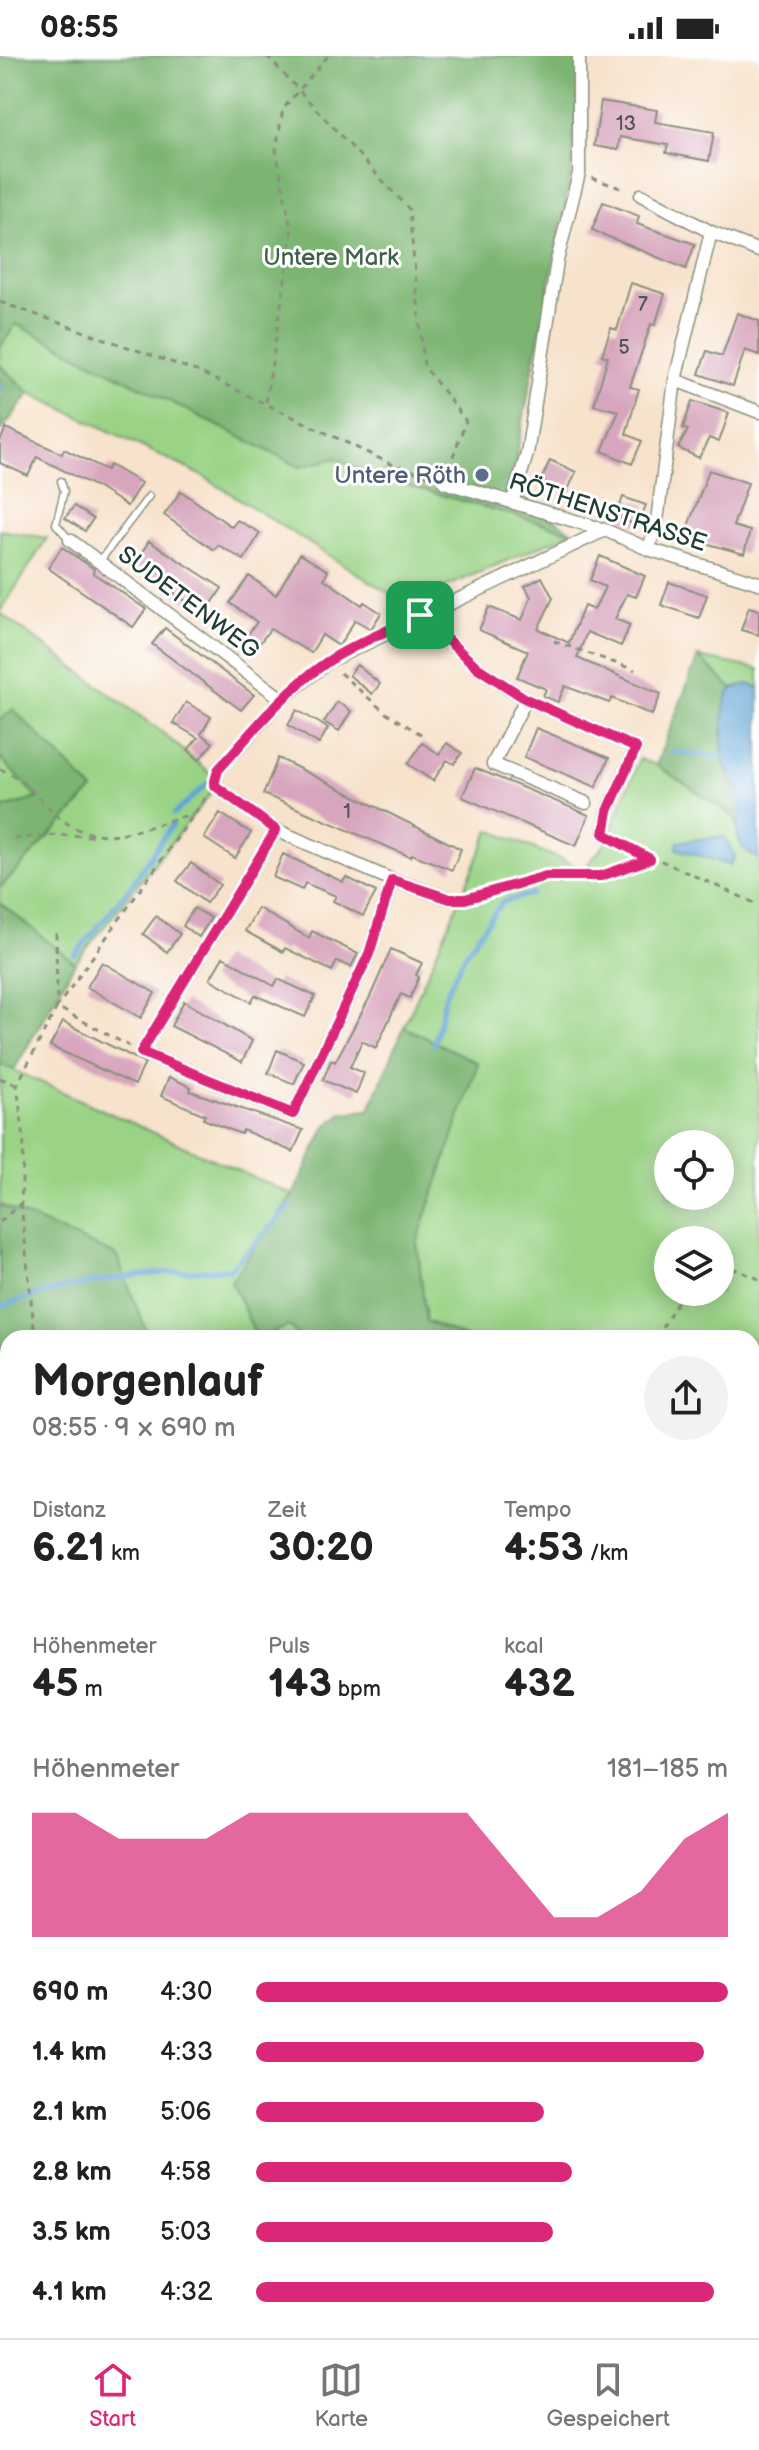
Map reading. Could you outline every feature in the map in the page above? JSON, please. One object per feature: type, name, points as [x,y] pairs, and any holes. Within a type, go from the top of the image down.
[{"type":"street","points":[[512,503],[527,454],[557,261],[579,173],[579,56]]},
{"type":"street","points":[[641,195],[711,232],[759,251]]},
{"type":"street","points":[[648,549],[656,529],[675,380],[711,232]]},
{"type":"street","points":[[675,380],[759,412]]},
{"type":"street","name":"RÖTHENSTRASSE","points":[[444,482],[605,530],[648,549],[759,583]]},
{"type":"street","points":[[450,899],[392,880],[276,830],[214,785],[218,770],[282,699],[329,661],[420,615],[605,530]]},
{"type":"street","name":"SUDETENWEG","points":[[70,540],[282,699]]},
{"type":"street","points":[[420,615],[478,668],[526,699],[636,748],[608,811],[604,834]]},
{"type":"street","points":[[526,699],[493,764],[586,803]]},
{"type":"street","points":[[276,830],[141,1052],[293,1114],[369,954],[392,880]]},
{"type":"lane","points":[[61,481],[64,491],[56,524],[70,540]]},
{"type":"lane","points":[[99,562],[149,496]]},
{"type":"path","points":[[0,302],[185,366],[391,464],[444,482],[466,421],[424,366],[409,209],[267,56]]},
{"type":"path","points":[[266,402],[292,235],[276,149],[283,109],[328,56]]},
{"type":"path","points":[[579,173],[641,195]]},
{"type":"path","points":[[554,641],[635,670]]},
{"type":"path","points":[[329,661],[350,684],[387,714],[426,737]]},
{"type":"path","points":[[0,769],[36,793],[55,814],[97,836]]},
{"type":"path","points":[[34,1330],[21,1203],[24,1140],[17,1085],[57,1007],[214,785]]},
{"type":"path","points":[[14,839],[48,835],[126,834],[193,814]]},
{"type":"path","points":[[604,834],[650,859],[759,905]]},
{"type":"path","points":[[450,899],[465,899],[546,876],[601,876],[650,859]]},
{"type":"path","points":[[56,933],[57,1007]]},
{"type":"path","points":[[57,1007],[141,1052]]},
{"type":"path","points":[[0,1078],[17,1085]]},
{"type":"path","points":[[0,1222],[21,1203]]},
{"type":"path","points":[[734,1269],[759,1279]]},
{"type":"path","points":[[661,1330],[675,1306]]},
{"type":"green space","name":"Untere Mark","points":[[0,56],[582,56],[571,172],[510,489],[573,532],[370,475],[336,458],[300,467],[16,324],[0,348]]},
{"type":"green space","points":[[16,324],[300,467],[336,458],[370,475],[573,532],[406,604],[201,475],[30,393],[0,365],[0,348]]},
{"type":"green space","points":[[0,365],[30,393],[0,432]]},
{"type":"green space","points":[[0,530],[47,538],[0,612]]},
{"type":"green space","points":[[0,613],[159,730],[220,782],[75,963],[0,903],[0,888],[93,790],[13,710],[0,720]]},
{"type":"green space","points":[[698,657],[759,669],[759,687],[747,684],[733,689]]},
{"type":"green space","points":[[698,657],[733,689],[724,711],[722,739],[725,765],[735,790],[735,817],[656,765]]},
{"type":"green space","points":[[13,709],[93,790],[0,888],[0,809],[38,798],[0,758],[0,720]]},
{"type":"green space","points":[[0,758],[39,798],[0,809]]},
{"type":"green space","points":[[639,759],[656,765],[735,817],[744,847],[759,859],[759,1330],[448,1330],[426,1321],[417,1242],[478,1063],[404,1027],[490,830],[584,869],[606,843]]},
{"type":"green space","points":[[0,903],[75,963],[14,1070],[0,1064]]},
{"type":"green space","points":[[404,1027],[478,1063],[417,1242],[426,1321],[448,1330],[293,1330],[290,1326],[279,1330],[253,1330],[231,1281],[293,1195],[326,1126],[342,1113],[369,1110]]},
{"type":"green space","points":[[0,1064],[293,1195],[231,1281],[293,1330],[146,1330],[116,1255],[0,1205]]},
{"type":"green space","points":[[0,1205],[116,1255],[146,1330],[0,1330]]},
{"type":"water","points":[[747,684],[759,687],[759,859],[748,853],[738,838],[739,794],[723,754],[728,694]]},
{"type":"water","points":[[724,836],[735,857],[730,865],[677,849],[678,842]]},
{"type":"building","points":[[601,101],[657,110],[655,122],[714,132],[709,161],[666,153],[668,145],[620,137],[618,150],[594,146]]},
{"type":"building","points":[[603,202],[639,216],[637,224],[695,244],[686,269],[592,230]]},
{"type":"building","points":[[631,283],[665,294],[655,325],[651,324],[630,387],[639,389],[626,434],[642,441],[632,464],[602,451],[619,411],[594,405],[608,357],[602,355],[611,328],[617,330]]},
{"type":"building","points":[[737,313],[759,321],[759,355],[745,350],[733,386],[699,374],[707,351],[722,356]]},
{"type":"building","points":[[692,401],[729,413],[719,442],[709,438],[699,458],[678,448],[688,430],[683,428]]},
{"type":"building","points":[[6,428],[62,454],[64,449],[107,470],[110,465],[141,483],[127,506],[37,457],[28,476],[0,463],[0,441]]},
{"type":"building","points":[[550,460],[576,472],[567,492],[541,480]]},
{"type":"building","points":[[709,470],[748,483],[733,526],[750,531],[744,554],[684,537]]},
{"type":"building","points":[[181,491],[232,527],[237,520],[260,533],[244,560],[218,545],[214,550],[164,515]]},
{"type":"building","points":[[623,497],[646,505],[638,526],[616,517]]},
{"type":"building","points":[[74,506],[93,519],[85,531],[65,518]]},
{"type":"building","points":[[149,541],[222,588],[205,614],[134,565]]},
{"type":"building","points":[[62,547],[94,569],[93,573],[146,609],[133,627],[48,568]]},
{"type":"building","points":[[300,554],[328,571],[324,579],[362,605],[364,602],[381,613],[371,629],[355,620],[339,646],[322,635],[311,653],[270,629],[252,654],[240,645],[257,622],[230,603],[249,576],[276,595]]},
{"type":"building","points":[[600,556],[645,576],[636,597],[627,594],[615,619],[630,625],[621,646],[587,632],[577,658],[661,694],[652,715],[612,698],[609,703],[565,686],[558,702],[543,696],[546,689],[517,677],[528,651],[479,630],[489,607],[522,620],[531,597],[525,586],[542,577],[553,598],[538,629],[569,643],[584,606],[594,610],[605,587],[590,580]]},
{"type":"building","points":[[669,582],[707,595],[699,618],[661,605]]},
{"type":"building","points":[[749,607],[759,610],[759,635],[741,630]]},
{"type":"building","points":[[165,628],[254,695],[241,710],[152,644]]},
{"type":"building","points":[[357,665],[380,684],[372,694],[349,675]]},
{"type":"building","points":[[186,702],[211,717],[201,734],[213,743],[199,760],[188,750],[198,738],[173,723]]},
{"type":"building","points":[[337,702],[351,711],[339,731],[324,722]]},
{"type":"building","points":[[297,710],[328,728],[319,744],[288,725]]},
{"type":"building","points":[[536,728],[609,758],[596,787],[524,757]]},
{"type":"building","points":[[422,743],[439,754],[447,743],[462,753],[454,764],[447,760],[433,781],[408,764]]},
{"type":"building","points":[[278,758],[461,849],[452,870],[412,854],[411,857],[263,794]]},
{"type":"building","points":[[475,768],[589,815],[576,846],[462,797]]},
{"type":"building","points":[[220,813],[251,833],[235,858],[204,838]]},
{"type":"building","points":[[283,854],[343,882],[346,877],[376,892],[363,916],[333,901],[336,896],[305,883],[302,890],[273,877]]},
{"type":"building","points":[[191,863],[220,885],[206,903],[177,881]]},
{"type":"building","points":[[194,908],[211,918],[199,937],[183,926]]},
{"type":"building","points":[[258,908],[309,938],[312,931],[358,954],[351,967],[337,961],[332,971],[285,948],[283,952],[245,931]]},
{"type":"building","points":[[156,916],[180,934],[167,952],[143,934]]},
{"type":"building","points":[[391,949],[422,963],[416,975],[419,977],[410,998],[401,994],[376,1048],[362,1041],[350,1067],[364,1073],[356,1094],[323,1080],[331,1060],[335,1062],[370,997]]},
{"type":"building","points":[[223,957],[274,986],[278,979],[315,996],[305,1017],[255,995],[251,1002],[210,979]]},
{"type":"building","points":[[102,962],[155,993],[141,1018],[87,987]]},
{"type":"building","points":[[184,1001],[252,1041],[242,1062],[171,1026]]},
{"type":"building","points":[[63,1022],[145,1063],[135,1085],[50,1046]]},
{"type":"building","points":[[277,1050],[304,1062],[294,1084],[268,1073]]},
{"type":"building","points":[[169,1077],[191,1087],[190,1091],[303,1130],[293,1152],[243,1130],[241,1134],[203,1119],[205,1115],[161,1096]]},
{"type":"waterway","points":[[670,752],[723,757]]},
{"type":"waterway","points":[[174,814],[208,783]]},
{"type":"waterway","points":[[75,955],[130,887],[173,824]]},
{"type":"waterway","points":[[434,1044],[446,993],[467,951],[502,902],[532,894]]},
{"type":"waterway","points":[[0,1307],[57,1290],[114,1279],[230,1269],[291,1206]]},
{"type":"place","name":"Untere Röth","points":[[482,475]]},
{"type":"route","points":[[420,615],[478,668],[526,699],[636,748],[608,811],[604,834],[650,859],[601,876],[546,876],[465,899],[450,899],[392,880],[369,954],[293,1114],[141,1052],[276,830],[214,785],[218,770],[282,699],[314,672],[329,661],[420,615]]}]
